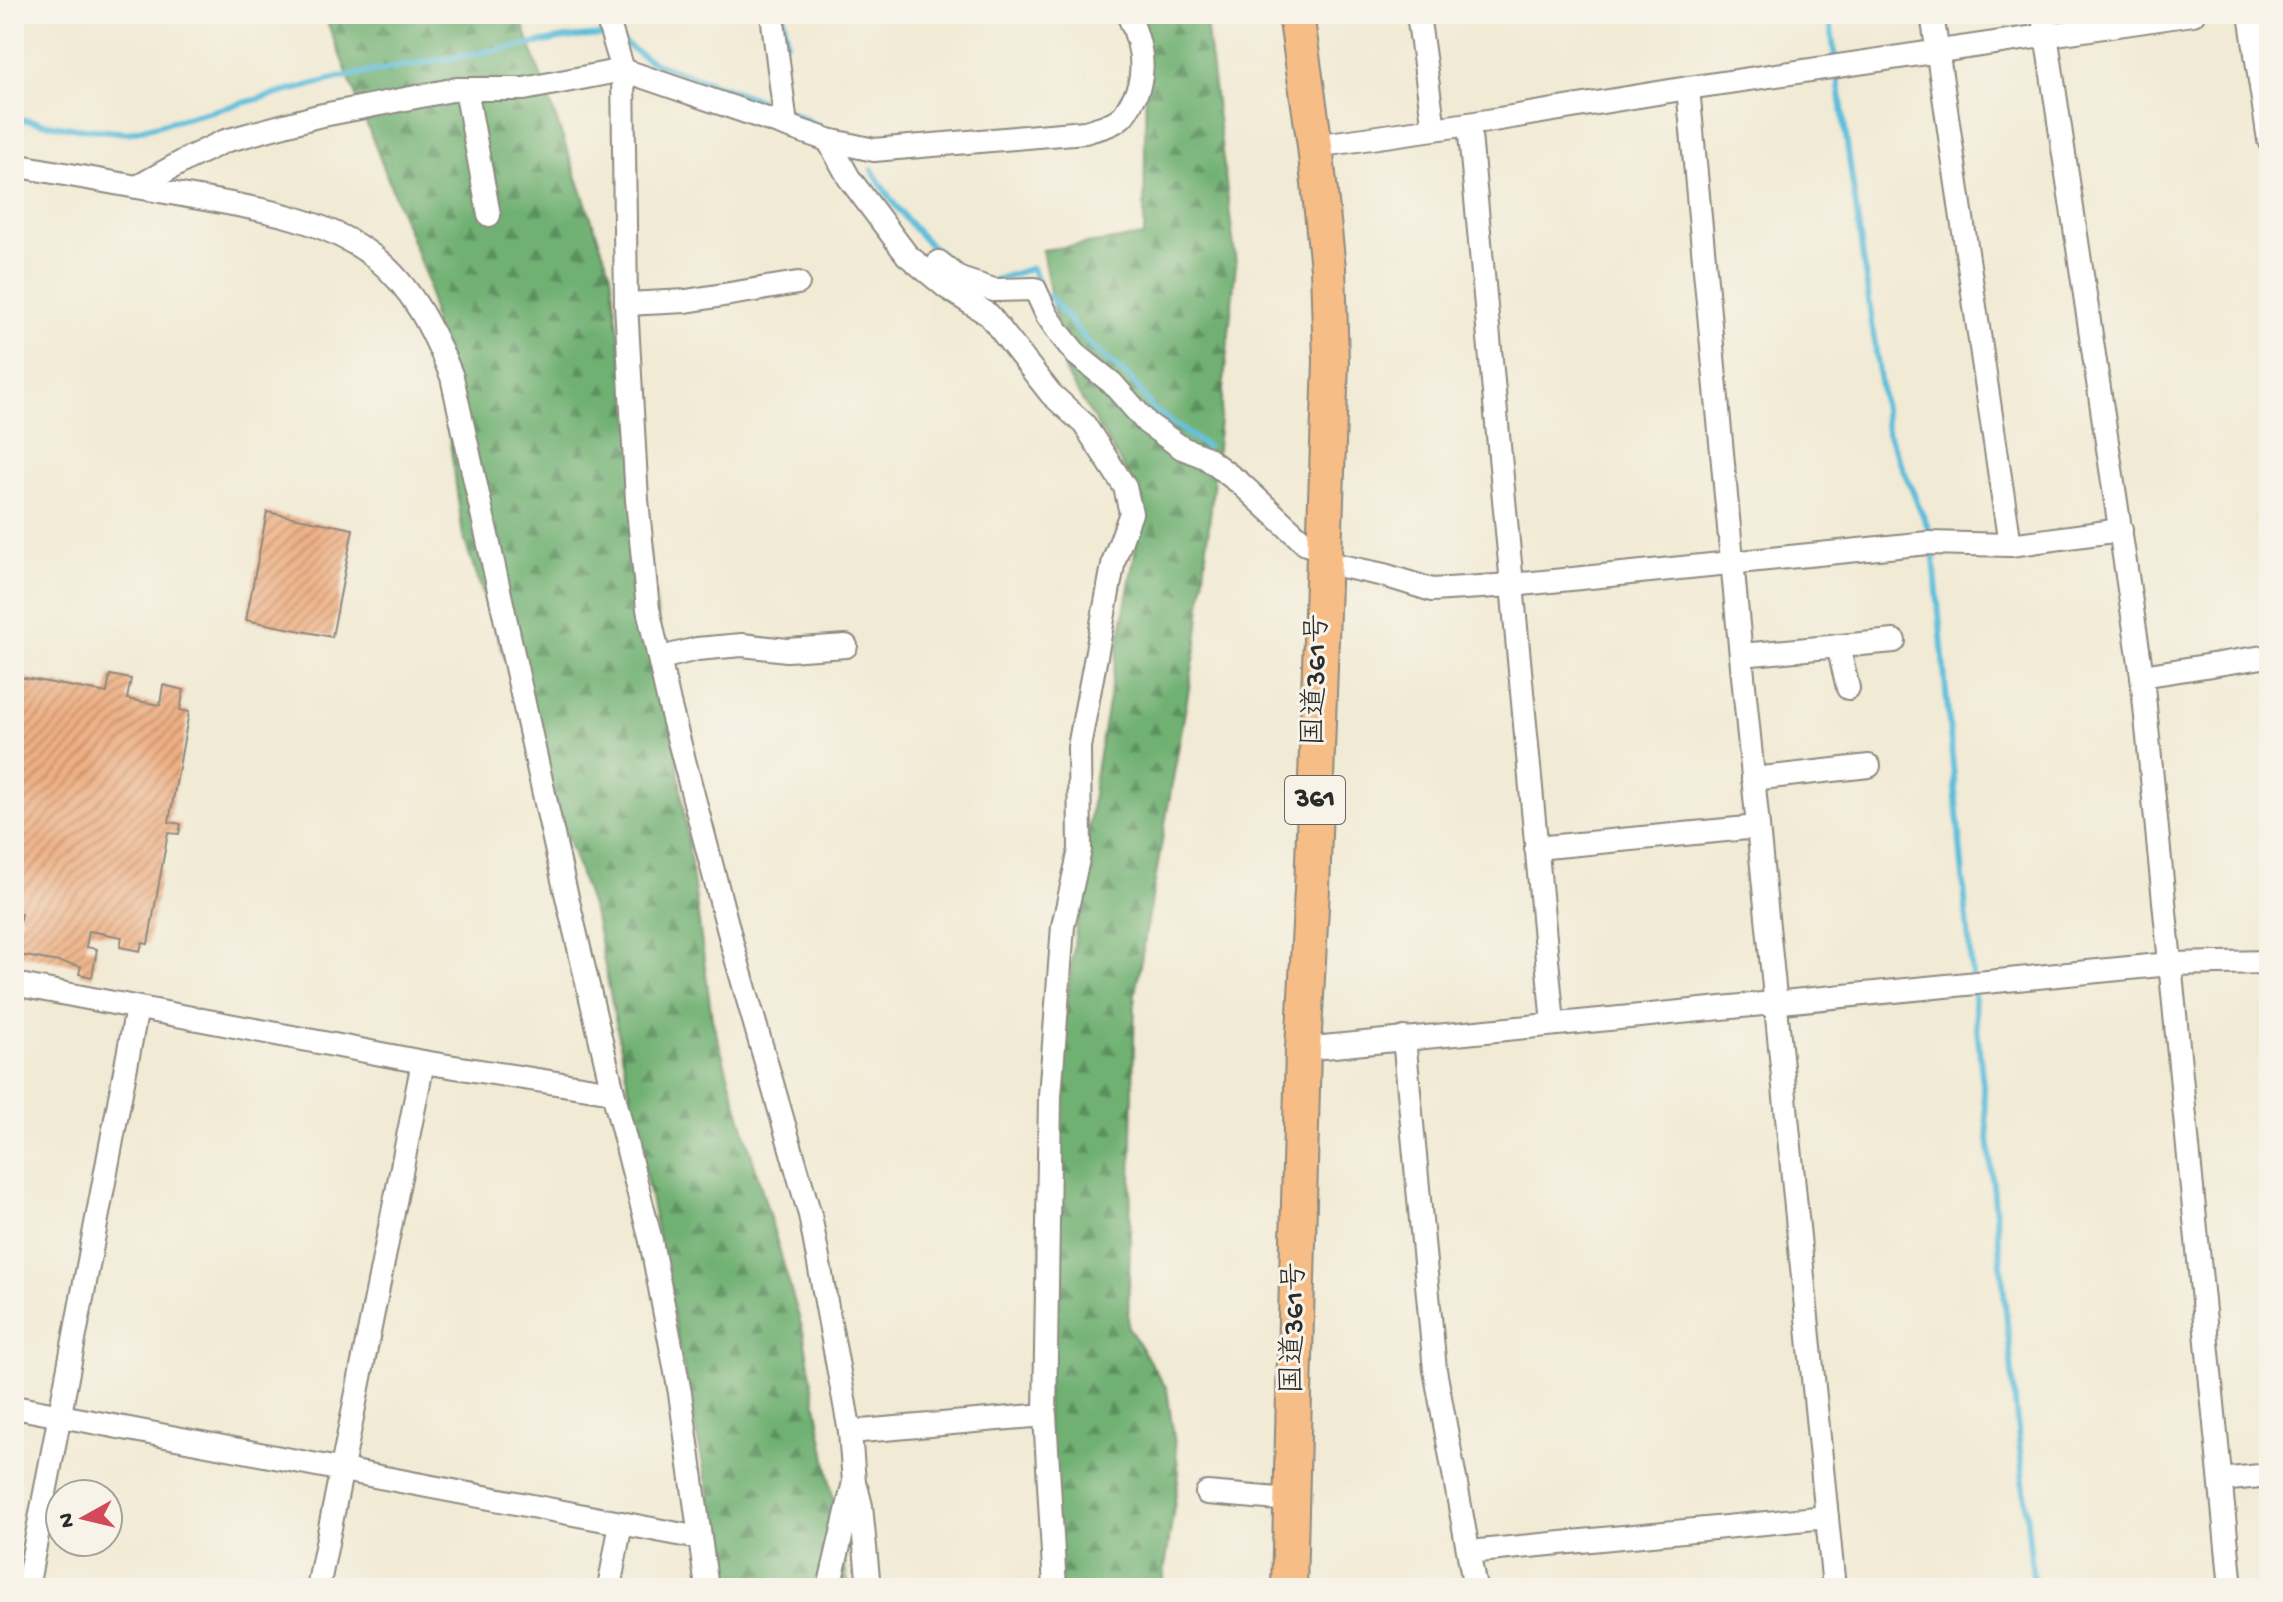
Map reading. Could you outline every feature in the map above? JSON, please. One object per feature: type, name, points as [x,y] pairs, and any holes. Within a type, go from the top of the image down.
[{"type":"highway","name":"国道361号","points":[[1289,1588],[1303,1049],[1312,889],[1331,361],[1328,268],[1296,14]]},
{"type":"street","points":[[606,14],[623,70],[626,304],[637,500],[648,609],[669,703],[734,951],[810,1215],[850,1432],[869,1588]]},
{"type":"street","points":[[772,14],[786,125]]},
{"type":"street","points":[[137,187],[225,141],[318,116],[457,89],[524,89],[623,70],[828,140],[874,150],[1085,132],[1121,118],[1137,94],[1142,76],[1141,56],[1128,14]]},
{"type":"street","points":[[1418,14],[1434,129]]},
{"type":"street","points":[[1932,14],[2010,545]]},
{"type":"street","points":[[1315,146],[1938,53],[2044,25],[2193,14]]},
{"type":"street","points":[[2250,14],[2269,140]]},
{"type":"street","points":[[2044,25],[2142,676],[2231,1588]]},
{"type":"street","points":[[1688,88],[1834,1588]]},
{"type":"street","points":[[466,89],[489,215]]},
{"type":"street","points":[[1469,124],[1553,1024]]},
{"type":"street","points":[[828,140],[915,242],[960,279],[994,290],[1035,289],[1047,315],[1077,355],[1112,383],[1147,423],[1182,448],[1205,457],[1240,483],[1306,544],[1322,555],[1432,590],[1732,556],[1933,542],[2010,545],[2121,530]]},
{"type":"street","points":[[828,140],[849,178],[907,255],[946,287],[989,315],[1051,394],[1084,424],[1125,487],[1131,513],[1114,560],[1079,747],[1080,850],[1063,926],[1050,1096],[1045,1415],[1055,1588]]},
{"type":"street","points":[[14,165],[269,211],[334,233],[373,257],[403,287],[432,329],[452,377],[563,880],[651,1241],[680,1393],[707,1588]]},
{"type":"street","points":[[626,304],[686,301],[798,283]]},
{"type":"street","points":[[1741,655],[1894,641]]},
{"type":"street","points":[[661,658],[697,649],[742,645],[787,650],[846,646]]},
{"type":"street","points":[[1838,646],[1848,688]]},
{"type":"street","points":[[2142,676],[2269,656]]},
{"type":"street","points":[[1753,779],[1869,766]]},
{"type":"street","points":[[1536,848],[1758,827]]},
{"type":"street","points":[[1303,1049],[2170,964],[2269,962]]},
{"type":"street","points":[[14,984],[423,1062],[613,1092]]},
{"type":"street","points":[[27,1588],[137,1008]]},
{"type":"street","points":[[1404,1038],[1435,1370],[1475,1588]]},
{"type":"street","points":[[318,1588],[423,1062]]},
{"type":"street","points":[[14,1407],[699,1538]]},
{"type":"street","points":[[850,1432],[1045,1415]]},
{"type":"street","points":[[2221,1480],[2269,1475]]},
{"type":"street","points":[[829,1588],[854,1482]]},
{"type":"street","points":[[1207,1493],[1291,1500]]},
{"type":"street","points":[[1469,1552],[1827,1517]]},
{"type":"street","points":[[609,1588],[621,1523]]},
{"type":"green space","points":[[324,14],[519,14],[611,274],[712,1019],[803,1331],[849,1588],[730,1588],[696,1432],[596,921],[463,536],[428,282]]},
{"type":"green space","points":[[1122,14],[1205,14],[1236,264],[1197,643],[1135,994],[1128,1327],[1167,1389],[1179,1473],[1162,1588],[1053,1588],[1040,1214],[1096,771],[1144,501],[1066,374],[1042,250],[1144,236],[1146,64]]},
{"type":"building","points":[[267,512],[353,529],[332,637],[246,620]]},
{"type":"building","points":[[110,675],[131,679],[127,699],[160,705],[163,685],[184,690],[180,710],[189,712],[169,822],[181,824],[179,834],[168,833],[148,944],[142,943],[140,951],[120,947],[122,937],[89,931],[86,947],[97,949],[92,977],[79,974],[81,966],[14,954],[21,914],[14,913],[14,676],[107,693]]},
{"type":"waterway","points":[[783,14],[787,42]]},
{"type":"waterway","points":[[1829,14],[1887,431],[1932,537]]},
{"type":"waterway","points":[[14,118],[128,133],[342,77],[566,38],[607,35]]},
{"type":"waterway","points":[[620,40],[650,61],[779,107]]},
{"type":"waterway","points":[[789,111],[822,128]]},
{"type":"waterway","points":[[872,170],[904,216],[943,256]]},
{"type":"waterway","points":[[995,280],[1032,268],[1039,284]]},
{"type":"waterway","points":[[1049,296],[1092,347],[1130,378],[1154,410],[1207,447]]},
{"type":"waterway","points":[[1933,548],[1975,1008],[2034,1588]]}]
